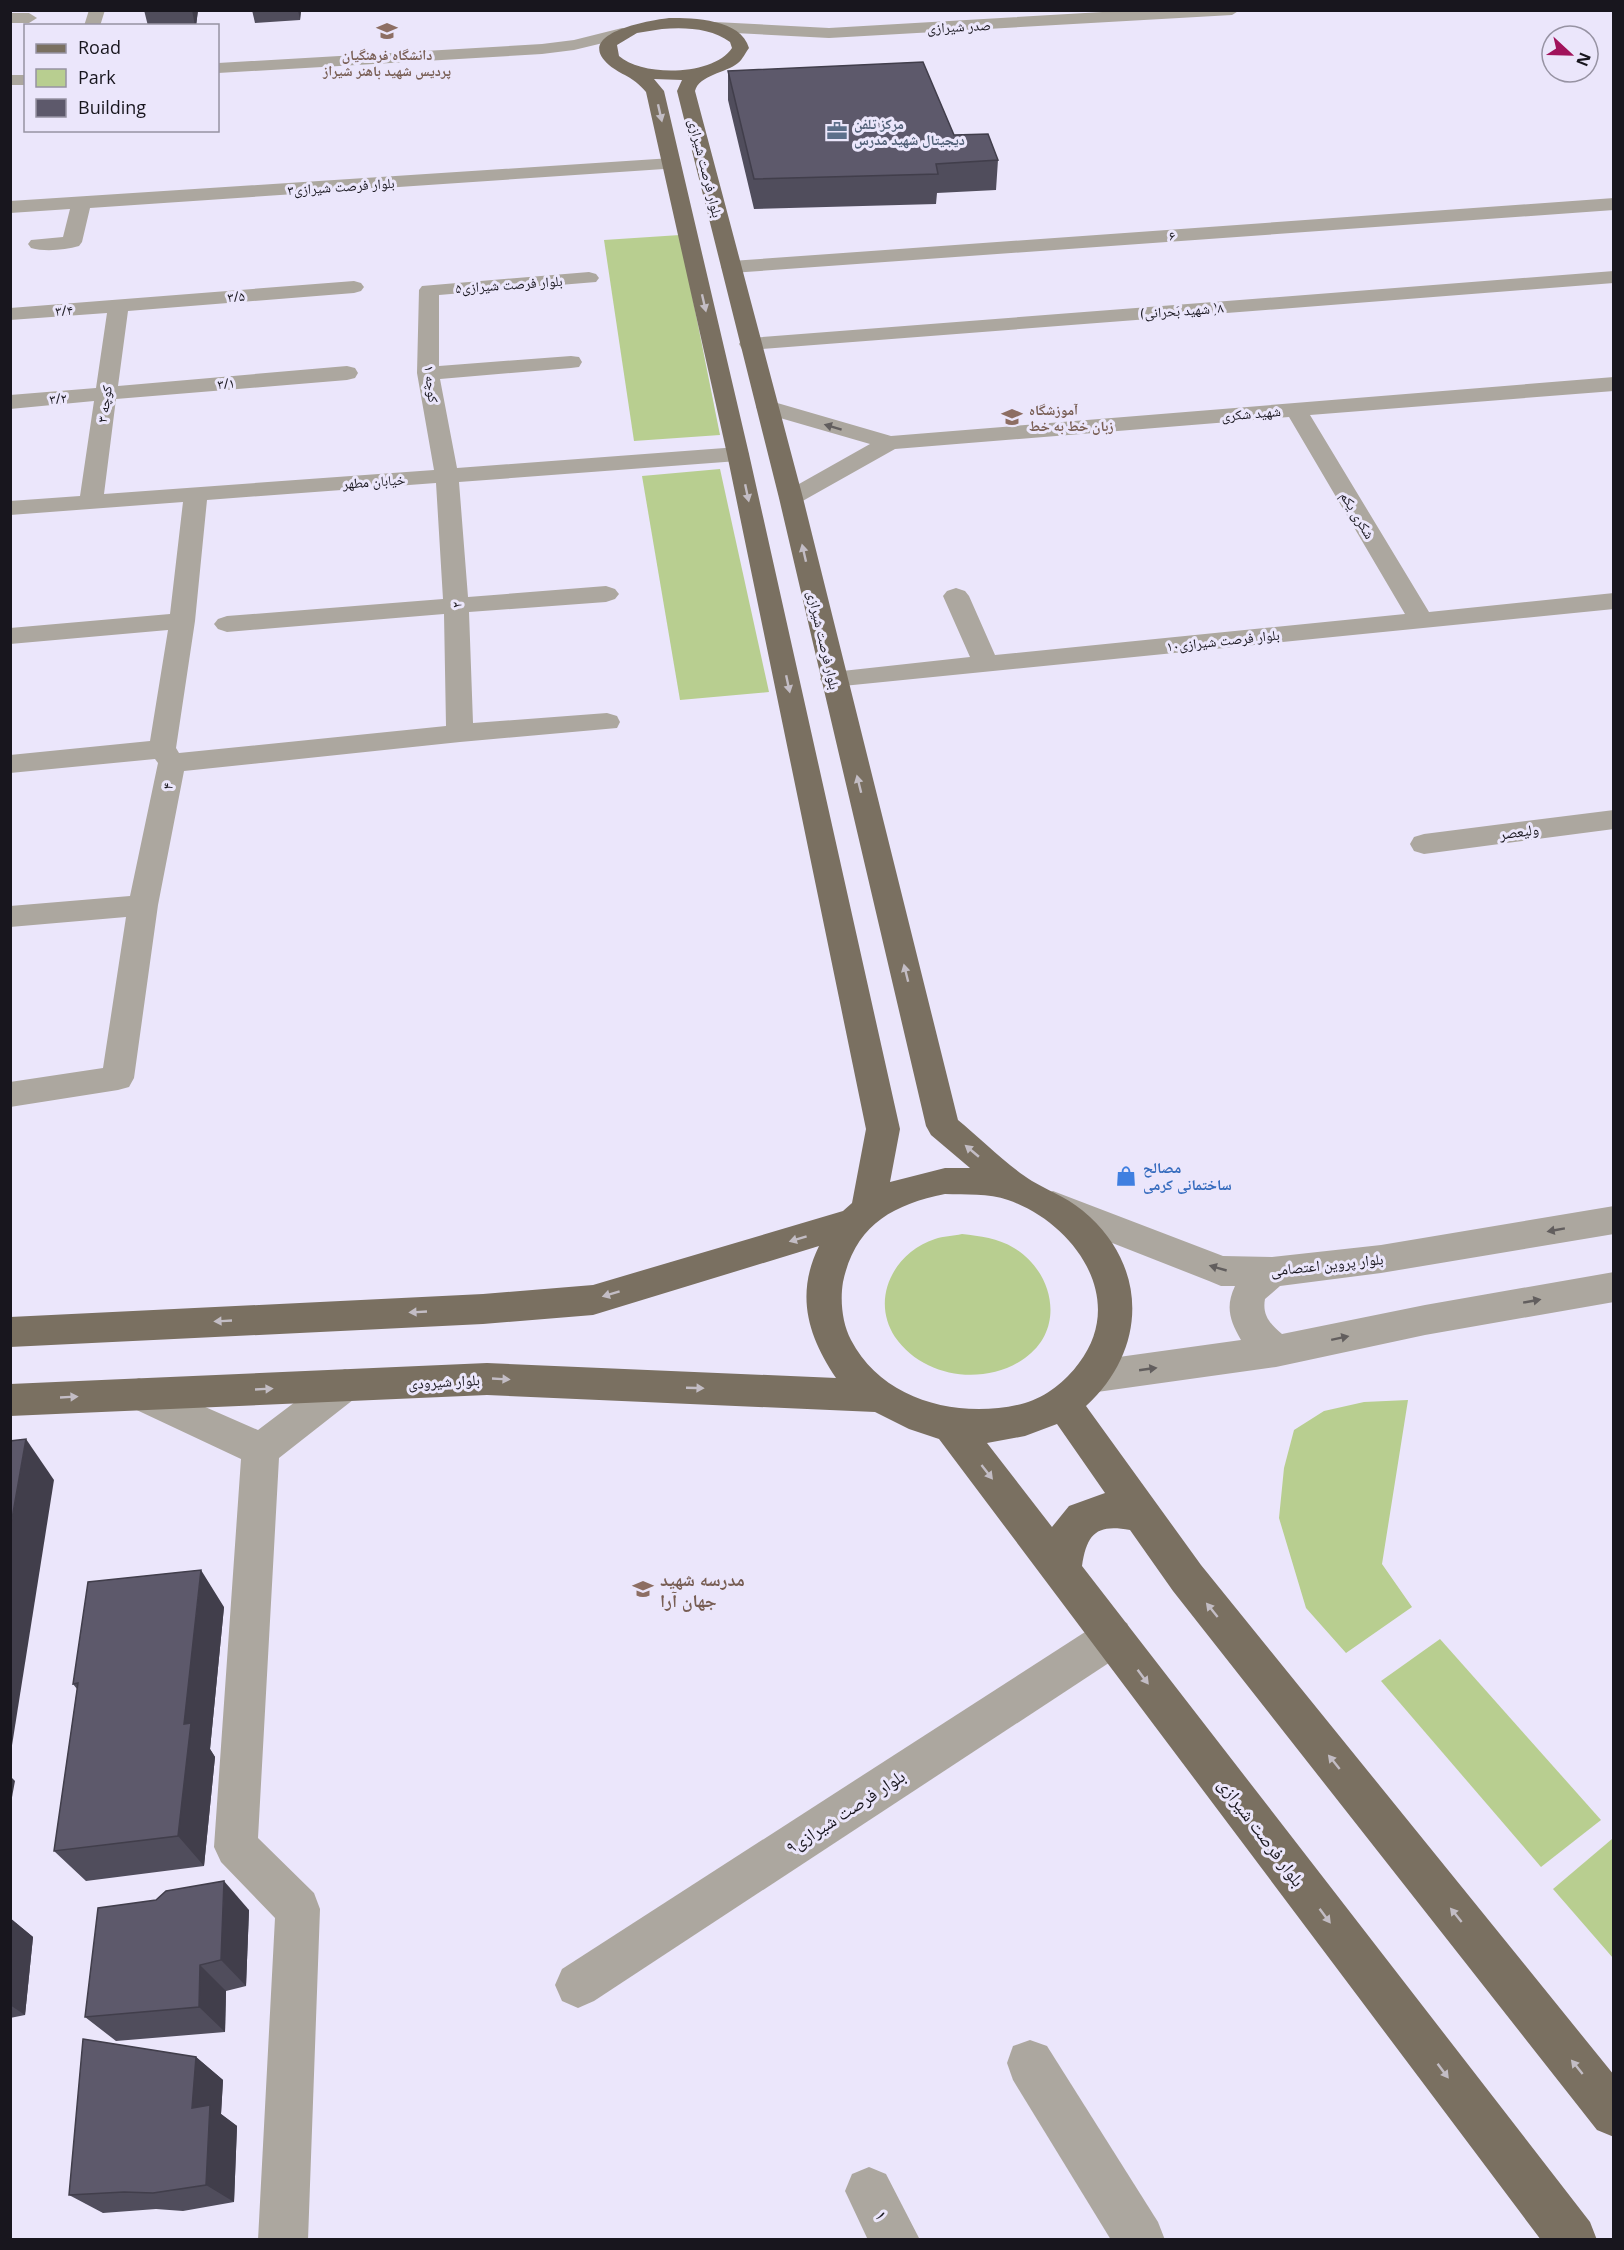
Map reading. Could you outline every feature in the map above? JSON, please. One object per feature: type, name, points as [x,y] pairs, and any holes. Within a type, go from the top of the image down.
[{"type":"main road","points":[[635,10],[625,32],[609,47],[608,52],[621,64],[643,77],[655,91],[738,453],[883,1129],[861,1216]]},
{"type":"main road","points":[[667,10],[672,15],[691,23]]},
{"type":"main road","points":[[621,64],[651,74],[671,75],[708,70],[727,63],[739,48],[736,38],[715,27],[691,23],[654,24],[625,32]]},
{"type":"main road","name":"بلوار فرصت شیرازی","points":[[708,70],[688,84],[686,91],[791,498],[943,1126],[1017,1188]]},
{"type":"main road","points":[[945,1181],[981,1181],[1017,1188],[1050,1204],[1083,1230],[1106,1263],[1116,1300],[1112,1338],[1094,1374],[1077,1390],[1038,1416],[1011,1424],[981,1427],[951,1425],[912,1415],[877,1396],[850,1370],[832,1341],[823,1309],[824,1277],[835,1247],[861,1216],[880,1202],[911,1188],[945,1181]]},
{"type":"main road","points":[[10,1332],[483,1309],[593,1300],[861,1216]]},
{"type":"main road","name":"بلوار شیرودی","points":[[10,1400],[488,1379],[877,1396]]},
{"type":"main road","points":[[1077,1390],[1141,1514],[1187,1578],[1614,2113]]},
{"type":"main road","name":"بلوار فرصت شیرازی","points":[[951,1425],[1572,2240]]},
{"type":"main road","points":[[1062,1569],[1065,1540],[1083,1519],[1111,1509],[1141,1514]]},
{"type":"street","name":"صدر شیرازی","points":[[715,27],[829,33],[1232,10]]},
{"type":"street","points":[[10,18],[29,18]]},
{"type":"street","points":[[219,68],[542,49],[574,45],[625,32]]},
{"type":"street","name":"صدر شیرازی","points":[[738,52],[829,33]]},
{"type":"street","points":[[542,49],[591,55],[621,64]]},
{"type":"street","name":"۳بلوار فرصت شیرازی","points":[[10,207],[672,164]]},
{"type":"street","points":[[38,244],[72,242],[81,203]]},
{"type":"street","name":"۶","points":[[730,267],[1614,204]]},
{"type":"street","name":"(شهید بَحرانی )۸","points":[[750,344],[1614,277]]},
{"type":"street","name":"بلوار فرصت شیرازی۵","points":[[429,290],[589,278]]},
{"type":"street","name":"۳/۵","points":[[118,306],[354,287]]},
{"type":"street","name":"کوچه ۱","points":[[429,290],[428,373],[447,476]]},
{"type":"street","name":"۳/۴","points":[[10,314],[118,306]]},
{"type":"street","name":"کوچه ۳","points":[[91,502],[118,306]]},
{"type":"street","points":[[428,373],[571,362]]},
{"type":"street","name":"۳/۱","points":[[106,393],[346,373]]},
{"type":"street","name":"شهید شکری","points":[[890,443],[1614,384]]},
{"type":"street","name":"۳/۲","points":[[10,402],[106,393]]},
{"type":"street","points":[[767,407],[890,443]]},
{"type":"street","name":"شکری یکم","points":[[1295,409],[1421,620]]},
{"type":"street","points":[[791,498],[890,443]]},
{"type":"street","name":"خیابان مطهر","points":[[10,508],[738,453]]},
{"type":"street","name":"۲","points":[[447,476],[456,605],[460,733]]},
{"type":"street","name":"۴","points":[[10,1095],[118,1078],[167,756],[196,495]]},
{"type":"street","points":[[227,624],[606,594]]},
{"type":"street","points":[[956,596],[986,664]]},
{"type":"street","name":"بلوار فرصت شیرازی۱۰","points":[[833,679],[1614,601]]},
{"type":"street","points":[[10,636],[182,621]]},
{"type":"street","points":[[10,764],[167,756],[607,722]]},
{"type":"street","name":"ولیعصر","points":[[1424,844],[1614,819]]},
{"type":"street","points":[[10,917],[143,905]]},
{"type":"street","name":"بلوار پروین اعتصامی","points":[[1050,1204],[1221,1271],[1272,1272],[1381,1259],[1614,1220]]},
{"type":"street","points":[[1272,1272],[1257,1280],[1248,1293],[1245,1308],[1249,1324],[1260,1339],[1276,1351]]},
{"type":"street","points":[[1077,1390],[1425,1320],[1614,1287]]},
{"type":"street","points":[[283,2240],[298,1909],[236,1847],[261,1450],[345,1385]]},
{"type":"street","points":[[139,1394],[261,1450]]},
{"type":"street","name":"۹بلوار فرصت شیرازی","points":[[578,1985],[1113,1637]]},
{"type":"street","points":[[1030,2063],[1140,2240]]},
{"type":"street","name":"۱","points":[[869,2192],[895,2240]]},
{"type":"green space","points":[[680,235],[720,435],[634,441],[604,240]]},
{"type":"green space","points":[[720,469],[769,692],[680,700],[642,476]]},
{"type":"green space","points":[[962,1234],[995,1240],[1014,1248],[1028,1258],[1046,1286],[1050,1301],[1050,1317],[1046,1332],[1038,1346],[1025,1358],[1009,1367],[974,1375],[956,1374],[939,1369],[922,1362],[907,1351],[895,1337],[888,1322],[885,1307],[890,1279],[908,1254],[920,1245],[938,1238]]},
{"type":"green space","points":[[1408,1400],[1382,1564],[1412,1607],[1346,1653],[1306,1608],[1279,1518],[1284,1468],[1294,1430],[1324,1411],[1364,1402]]},
{"type":"green space","points":[[1440,1639],[1601,1820],[1541,1867],[1381,1681]]},
{"type":"green space","points":[[1612,1839],[1614,1841],[1613,1958],[1553,1889]]},
{"type":"building","name":"مرکز تلفن دیجیتال شهید مدرس","points":[[923,62],[954,135],[988,134],[998,160],[936,164],[938,174],[754,179],[728,71]]},
{"type":"building","points":[[26,1439],[10,1530],[10,1441]]},
{"type":"building","points":[[201,1570],[184,1724],[191,1723],[178,1836],[54,1851],[78,1683],[73,1684],[88,1582]]},
{"type":"building","points":[[224,1881],[221,1960],[200,1965],[199,2007],[85,2017],[98,1908],[156,1900],[166,1891]]},
{"type":"building","points":[[83,2039],[196,2057],[192,2108],[210,2105],[206,2185],[153,2193],[69,2195]]},
{"type":"place","name":"دانشگاه فرهنگیان پردیس شهید باهنر شیراز","points":[[387,31]]},
{"type":"place","name":"مرکز تلفن دیجیتال شهید مدرس","points":[[837,131]]},
{"type":"place","name":"آموزشگاه زبان خط به خط","points":[[1012,417]]},
{"type":"place","name":"مصالح ساختمانی کرمی","points":[[1126,1176]]},
{"type":"place","name":"مدرسه شهید جهان آرا","points":[[643,1589]]}]
